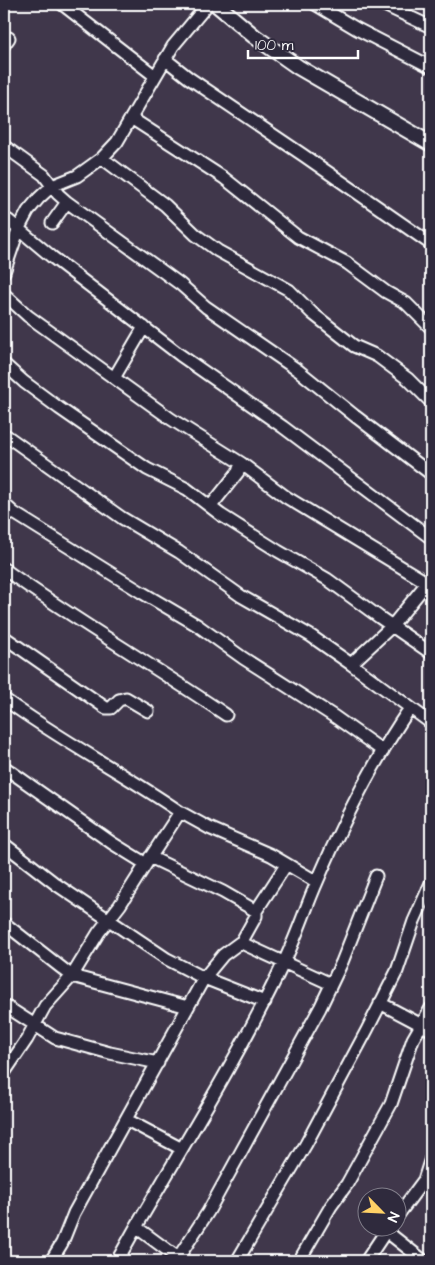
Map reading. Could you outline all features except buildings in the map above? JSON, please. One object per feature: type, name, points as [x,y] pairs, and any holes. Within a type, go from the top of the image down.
[{"type":"main road","points":[[216,4],[254,36],[298,66],[431,144]]},
{"type":"street","points":[[62,4],[155,76]]},
{"type":"street","points":[[4,272],[19,228],[28,211],[52,186],[77,176],[102,158],[117,142],[173,46],[208,4]]},
{"type":"street","points":[[315,4],[431,67]]},
{"type":"street","points":[[382,4],[431,28]]},
{"type":"street","points":[[165,59],[189,78],[303,154],[431,244]]},
{"type":"street","points":[[131,118],[224,178],[298,237],[347,263],[386,292],[406,303],[431,328]]},
{"type":"street","points":[[4,146],[44,175],[58,194],[67,202],[180,284],[206,307],[299,371],[431,474]]},
{"type":"street","points":[[102,158],[165,205],[196,235],[218,252],[289,290],[312,313],[354,346],[377,356],[408,379],[431,402]]},
{"type":"street","points":[[52,222],[67,202]]},
{"type":"street","points":[[4,218],[210,377],[283,427],[431,538]]},
{"type":"street","points":[[4,294],[28,316],[195,436],[241,464],[286,497],[430,582],[392,626],[351,664]]},
{"type":"street","points":[[114,378],[144,327]]},
{"type":"street","points":[[4,364],[24,382],[59,408],[147,469],[187,489],[221,515],[327,579],[431,653]]},
{"type":"street","points":[[4,434],[122,518],[179,552],[241,596],[311,636],[431,723]]},
{"type":"street","points":[[211,506],[238,472],[241,464]]},
{"type":"street","points":[[4,504],[141,592],[197,625],[249,662],[335,717],[382,751]]},
{"type":"street","points":[[4,569],[135,657],[167,675],[226,715]]},
{"type":"street","points":[[4,637],[106,708],[110,708],[119,700],[126,698],[148,711]]},
{"type":"street","points":[[4,699],[35,722],[124,775],[180,812],[209,828],[257,848],[316,882]]},
{"type":"street","points":[[117,1261],[250,1031],[284,962],[316,882],[362,787],[382,751],[410,708]]},
{"type":"street","points":[[4,767],[112,843],[224,892],[256,911]]},
{"type":"street","points":[[4,1073],[27,1039],[45,1006],[72,976],[99,932],[120,905],[180,812]]},
{"type":"street","points":[[4,844],[57,885],[167,959],[204,978],[265,1002]]},
{"type":"street","points":[[51,1261],[62,1243],[74,1213],[204,978],[224,955],[242,941],[256,916],[256,911],[286,865]]},
{"type":"street","points":[[136,1227],[177,1260],[212,1204],[320,1008],[354,933],[376,876]]},
{"type":"street","points":[[237,1261],[306,1144],[367,1030],[397,971],[414,921],[431,883]]},
{"type":"street","points":[[4,923],[72,976],[188,1007]]},
{"type":"street","points":[[242,941],[246,945],[331,984]]},
{"type":"street","points":[[380,1003],[426,1028]]},
{"type":"street","points":[[4,1005],[56,1038],[110,1053],[158,1063]]},
{"type":"street","points":[[299,1261],[346,1184],[391,1104],[413,1039],[426,1028],[431,1008]]},
{"type":"street","points":[[127,1120],[182,1149]]},
{"type":"street","points":[[408,1203],[427,1181],[431,1158]]},
{"type":"street","points":[[366,1261],[381,1238]]},
{"type":"street","points":[[397,1238],[424,1261]]}]
